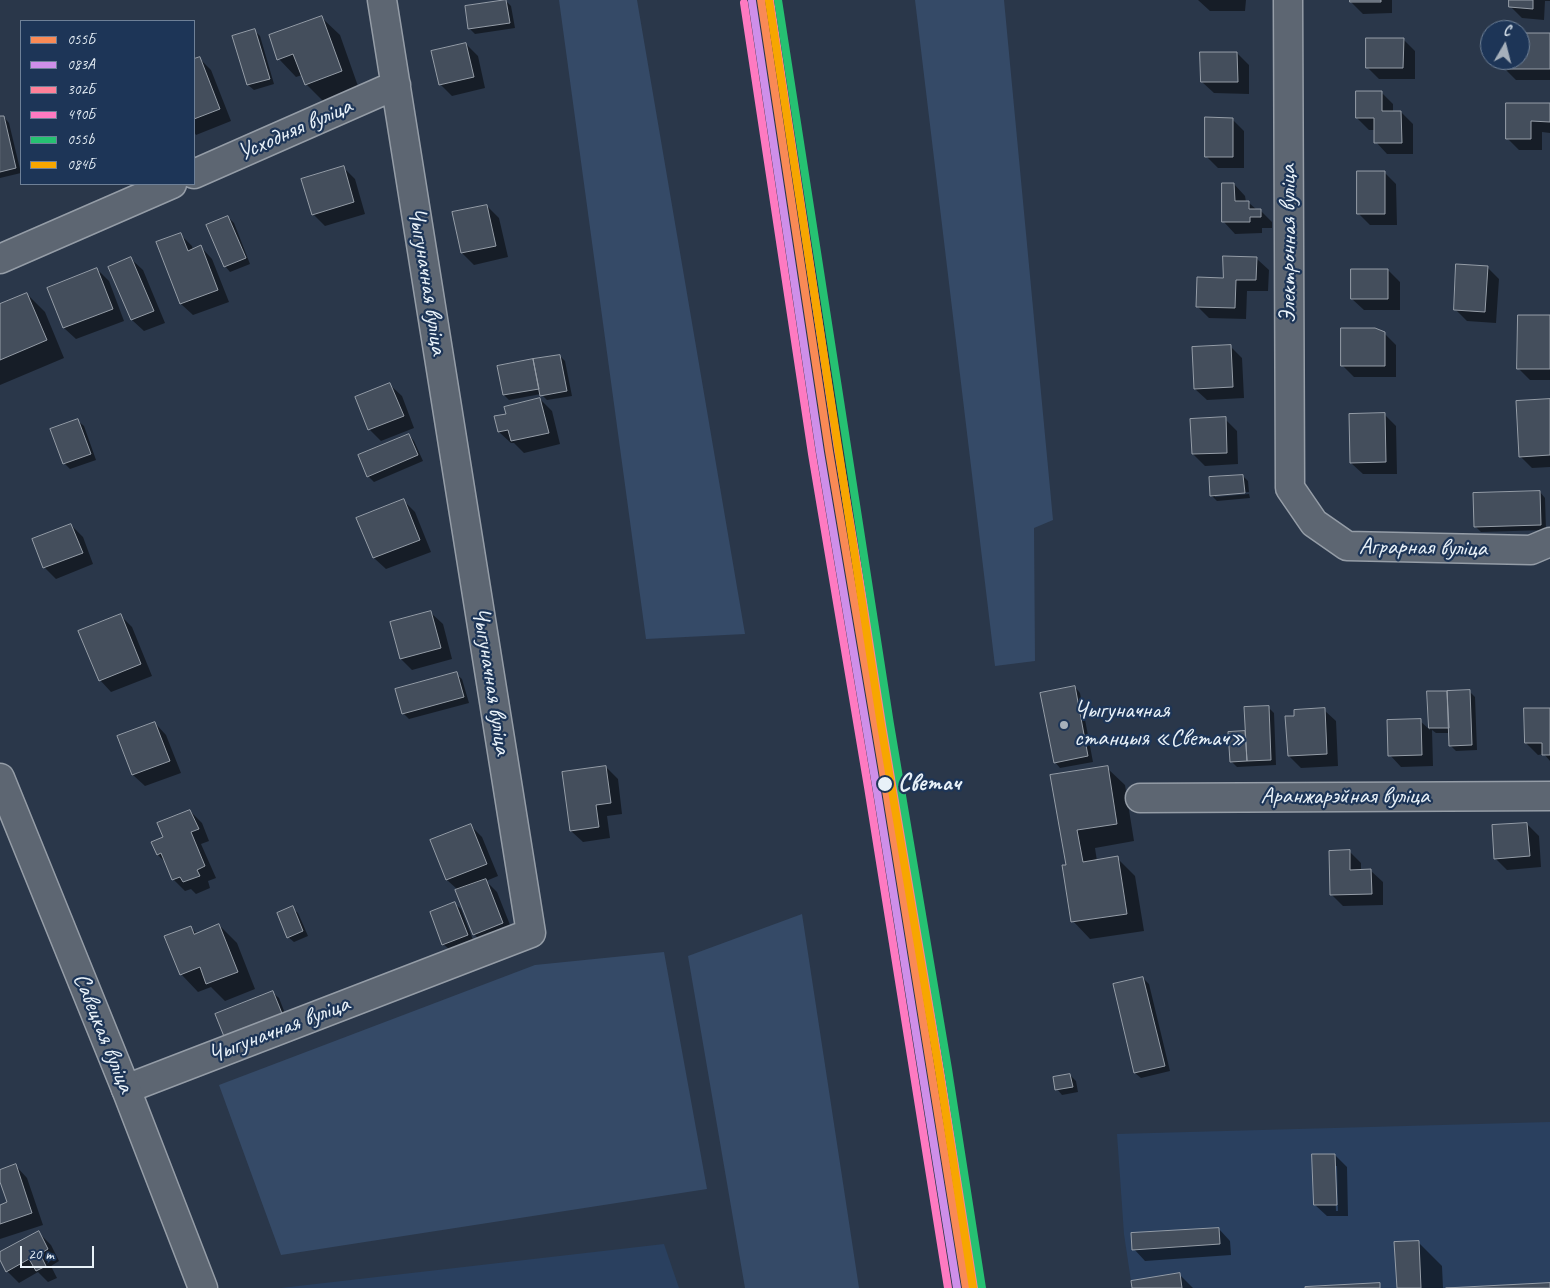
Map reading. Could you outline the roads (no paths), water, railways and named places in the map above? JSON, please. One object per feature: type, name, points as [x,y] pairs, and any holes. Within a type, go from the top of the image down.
[{"type":"street","name":"Чыгуначная вуліца","points":[[126,1089],[531,934],[382,0]]},
{"type":"street","name":"Электронная вуліца","points":[[1288,0],[1290,488]]},
{"type":"street","name":"Усходняя вуліца","points":[[195,174],[396,85]]},
{"type":"street","points":[[0,259],[170,185]]},
{"type":"street","name":"Аграрная вуліца","points":[[1290,488],[1314,523],[1347,546],[1531,550],[1550,542]]},
{"type":"street","name":"Савецкая вуліца","points":[[0,778],[126,1089],[203,1288]]},
{"type":"street","name":"Аранжарэйная вуліца","points":[[1140,798],[1550,796]]},
{"type":"place","name":"Чыгуначная станцыя «Светач»","points":[[1064,725]]},
{"type":"place","name":"Светач","points":[[885,784]]}]
